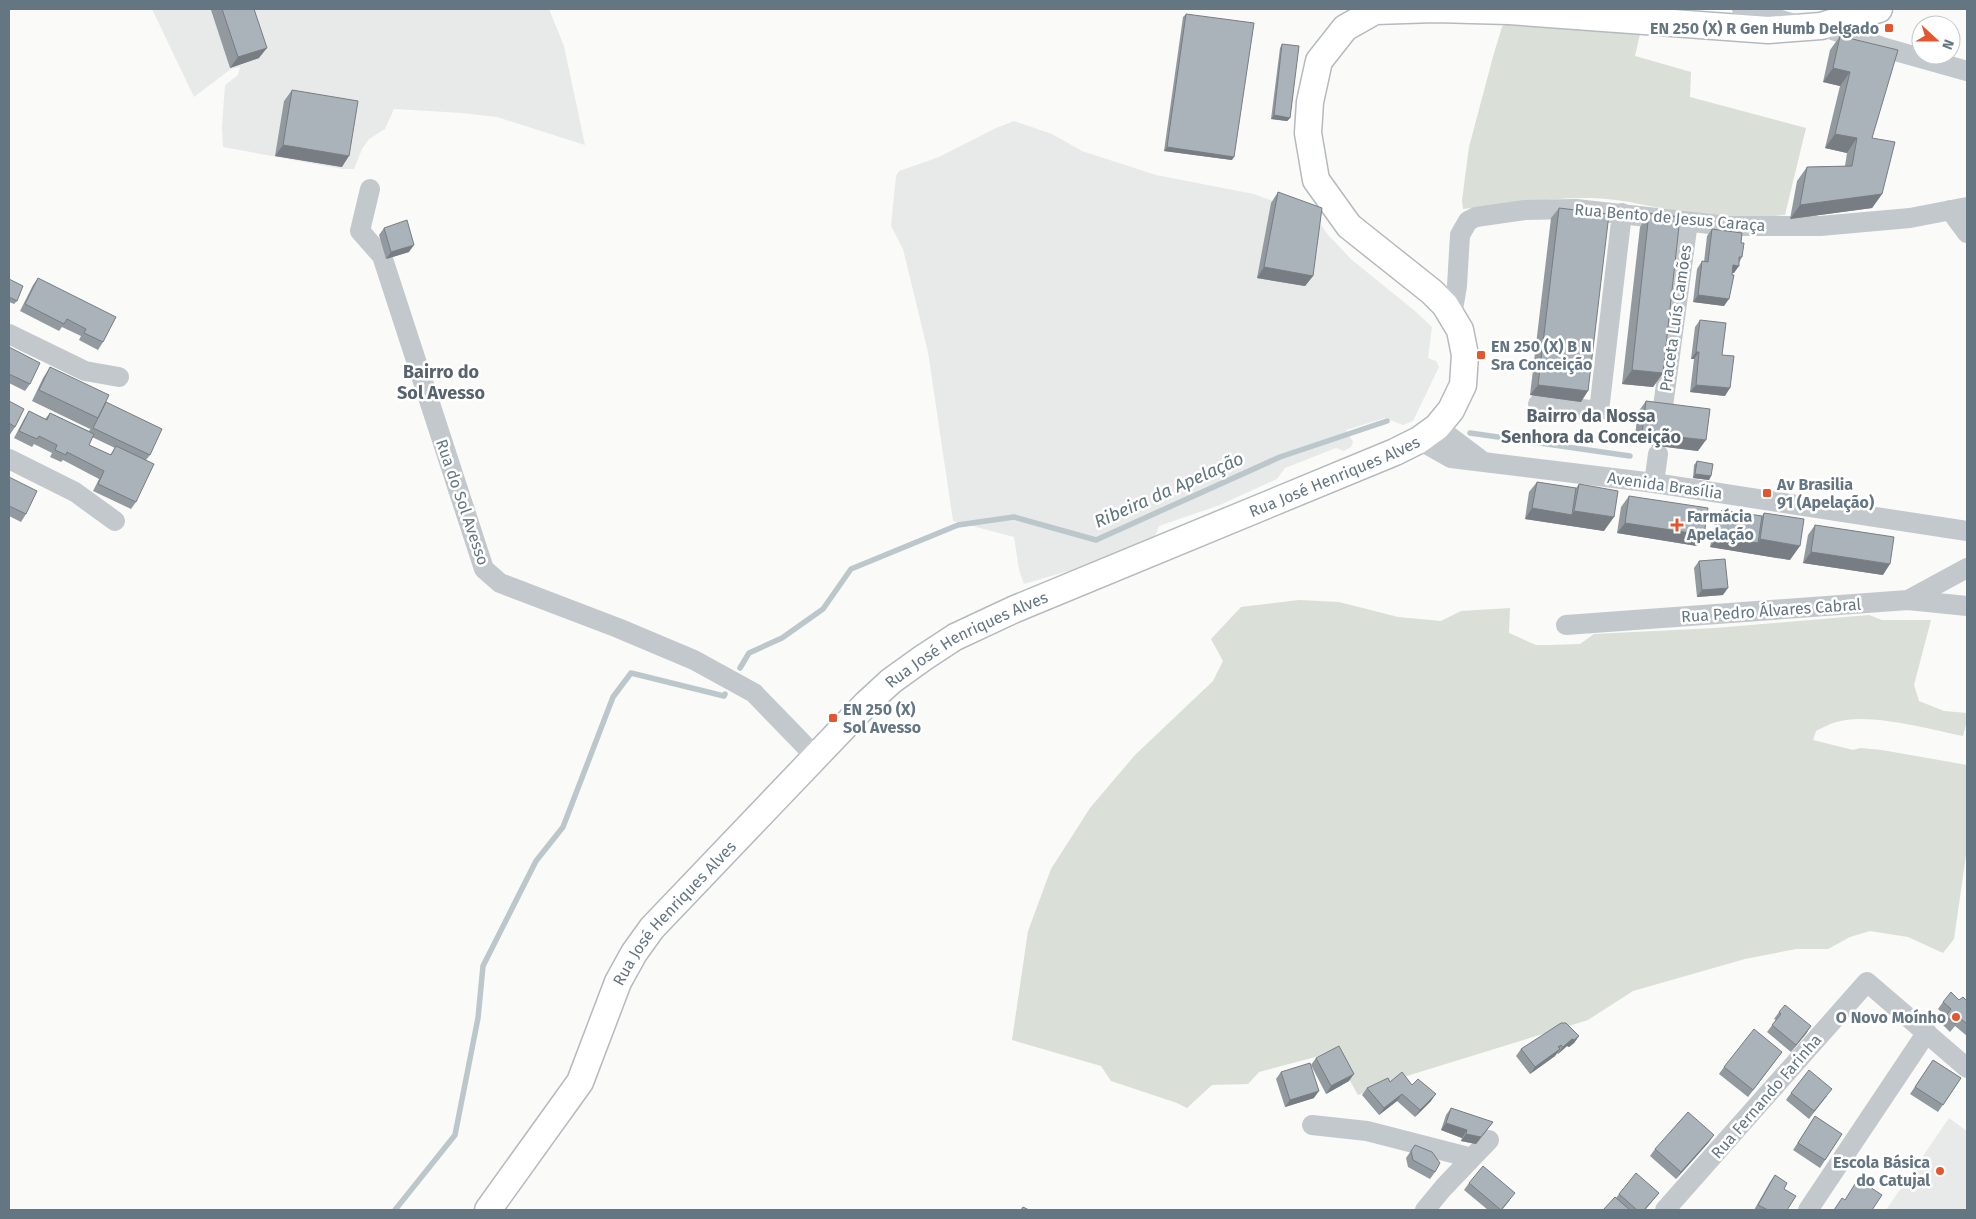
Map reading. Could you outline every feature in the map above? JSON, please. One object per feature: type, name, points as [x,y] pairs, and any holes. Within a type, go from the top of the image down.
[{"type":"main road","points":[[1428,433],[1451,410],[1458,398],[1465,373],[1463,342],[1452,315],[1432,292],[1349,226],[1316,180],[1308,133],[1310,102],[1319,61],[1345,28],[1375,11],[1435,9],[1608,14],[1768,30],[1812,26],[1851,13],[1879,9]]},
{"type":"main road","name":"Rua José Henriques Alves","points":[[488,1210],[580,1082],[618,982],[634,953],[652,928],[891,680],[955,638],[985,622],[1066,586],[1395,452],[1428,433]]},
{"type":"street","points":[[1742,9],[1812,26],[1967,72]]},
{"type":"street","name":"Rua do Sol Avesso","points":[[370,189],[360,231],[382,256],[484,569],[500,583],[618,628],[694,660],[754,693],[816,756]]},
{"type":"street","points":[[1958,208],[1967,233]]},
{"type":"street","name":"Rua Bento de Jesus Caraça","points":[[1452,315],[1457,286],[1460,235],[1468,221],[1476,217],[1525,210],[1576,209],[1728,226],[1820,226],[1910,218],[1958,208]]},
{"type":"street","points":[[1538,404],[1599,411],[1622,213]]},
{"type":"street","name":"Praceta Luís Camões","points":[[1662,414],[1688,222]]},
{"type":"street","points":[[9,334],[85,371],[119,377]]},
{"type":"street","name":"Avenida Brasília","points":[[1428,433],[1451,458],[1481,460],[1654,483],[1967,532]]},
{"type":"street","points":[[1654,483],[1658,454]]},
{"type":"street","points":[[9,459],[75,492],[115,521]]},
{"type":"street","name":"Rua Pedro Álvares Cabral","points":[[1566,624],[1908,600],[1967,568]]},
{"type":"street","points":[[1908,600],[1967,606]]},
{"type":"street","name":"Rua Fernando Farinha","points":[[1665,1210],[1867,982],[1927,1032]]},
{"type":"street","points":[[1808,1210],[1927,1032],[1967,1068]]},
{"type":"street","points":[[1312,1125],[1367,1131],[1472,1158]]},
{"type":"street","points":[[1425,1210],[1444,1186],[1489,1140]]},
{"type":"shaded area","points":[[152,9],[549,9],[564,46],[585,145],[497,117],[394,109],[385,129],[369,139],[362,149],[354,169],[342,169],[223,147],[222,127],[225,85],[238,75],[240,67],[231,69],[194,97]]},
{"type":"shaded area","points":[[1506,21],[1641,30],[1635,56],[1691,72],[1690,97],[1806,128],[1785,215],[1711,216],[1616,200],[1592,198],[1544,200],[1463,209],[1462,200],[1469,147],[1494,53],[1502,27]]},
{"type":"shaded area","points":[[1014,121],[1052,134],[1082,151],[1156,175],[1254,194],[1316,217],[1328,235],[1352,260],[1432,327],[1428,358],[1436,361],[1439,367],[1413,421],[1403,425],[1385,418],[1346,430],[1353,442],[1351,447],[1344,451],[1336,448],[1285,468],[1277,479],[1220,505],[1159,526],[1156,534],[1149,541],[1072,570],[1024,584],[1019,570],[1014,537],[953,521],[928,352],[903,249],[891,226],[896,176],[899,171],[939,157]]},
{"type":"shaded area","points":[[1299,600],[1339,602],[1398,617],[1441,621],[1461,611],[1510,608],[1509,633],[1536,645],[1580,644],[1594,634],[1715,628],[1869,615],[1882,620],[1931,620],[1914,685],[1919,701],[1944,711],[1967,713],[1963,736],[1897,722],[1862,719],[1833,723],[1816,731],[1813,740],[1853,750],[1860,748],[1882,750],[1967,765],[1967,848],[1954,939],[1943,953],[1908,937],[1870,931],[1850,937],[1828,949],[1796,949],[1745,959],[1633,991],[1588,1020],[1397,1079],[1358,1095],[1334,1052],[1259,1072],[1248,1084],[1212,1085],[1187,1108],[1111,1081],[1101,1066],[1012,1040],[1028,931],[1051,869],[1090,808],[1135,755],[1213,681],[1223,661],[1211,639],[1241,607]]},
{"type":"shaded area","name":"Escola Básica do Catujal","points":[[1949,1118],[1967,1131],[1967,1210],[1886,1210]]},
{"type":"building","points":[[222,9],[254,9],[267,48],[238,57]]},
{"type":"building","points":[[1186,14],[1254,23],[1234,157],[1167,147]]},
{"type":"building","points":[[1840,36],[1898,50],[1872,138],[1895,142],[1882,194],[1800,205],[1807,167],[1852,166],[1857,138],[1835,134],[1850,72],[1833,68]]},
{"type":"building","points":[[1282,44],[1299,46],[1290,118],[1274,115]]},
{"type":"building","points":[[292,90],[358,101],[349,156],[283,145]]},
{"type":"building","points":[[1278,192],[1322,208],[1313,276],[1264,267]]},
{"type":"building","points":[[1559,208],[1609,214],[1588,391],[1538,385]]},
{"type":"building","points":[[1649,213],[1680,217],[1663,373],[1632,370]]},
{"type":"building","points":[[407,220],[414,245],[391,252],[384,228]]},
{"type":"building","points":[[1712,229],[1742,233],[1741,243],[1744,243],[1742,257],[1739,257],[1739,266],[1733,265],[1732,275],[1734,275],[1729,299],[1698,295],[1702,261],[1708,262]]},
{"type":"building","points":[[38,278],[116,317],[103,342],[84,333],[86,329],[67,319],[64,324],[25,304]]},
{"type":"building","points":[[9,279],[23,286],[17,301],[9,297]]},
{"type":"building","points":[[1700,320],[1726,323],[1722,355],[1734,356],[1730,388],[1696,385],[1699,352],[1696,352]]},
{"type":"building","points":[[9,347],[40,363],[30,384],[9,374]]},
{"type":"building","points":[[50,367],[109,395],[98,418],[39,390]]},
{"type":"building","points":[[9,401],[24,409],[15,427],[9,423]]},
{"type":"building","points":[[1646,401],[1710,409],[1706,440],[1642,433]]},
{"type":"building","points":[[106,402],[162,429],[150,455],[93,428]]},
{"type":"building","points":[[29,411],[47,420],[50,413],[94,434],[89,445],[111,455],[116,446],[154,464],[136,502],[98,484],[104,471],[67,452],[66,455],[55,450],[57,445],[39,436],[37,439],[19,431]]},
{"type":"building","points":[[1697,461],[1713,464],[1711,476],[1695,474]]},
{"type":"building","points":[[9,477],[37,491],[26,514],[9,506]]},
{"type":"building","points":[[1537,482],[1576,488],[1572,515],[1532,508]]},
{"type":"building","points":[[1579,484],[1618,491],[1614,517],[1574,511]]},
{"type":"building","points":[[1629,496],[1708,508],[1704,535],[1625,523]]},
{"type":"building","points":[[1722,510],[1762,516],[1758,543],[1718,537]]},
{"type":"building","points":[[1764,513],[1804,519],[1800,546],[1760,539]]},
{"type":"building","points":[[1815,525],[1894,537],[1890,564],[1811,552]]},
{"type":"building","points":[[1725,559],[1728,588],[1702,590],[1699,561]]},
{"type":"building","points":[[1951,992],[1959,1000],[1963,997],[1967,1001],[1967,1024],[1961,1019],[1955,1024],[1946,1016],[1951,1009],[1943,1002]]},
{"type":"building","points":[[1785,1005],[1811,1026],[1796,1045],[1772,1025],[1781,1014],[1779,1012]]},
{"type":"building","points":[[1561,1023],[1566,1023],[1579,1036],[1563,1047],[1561,1045],[1558,1047],[1560,1049],[1535,1067],[1521,1049]]},
{"type":"building","points":[[1754,1029],[1782,1052],[1753,1090],[1724,1067]]},
{"type":"building","points":[[1339,1046],[1354,1074],[1331,1086],[1316,1058]]},
{"type":"building","points":[[1933,1060],[1961,1078],[1943,1105],[1915,1087]]},
{"type":"building","points":[[1310,1063],[1319,1091],[1290,1100],[1281,1072]]},
{"type":"building","points":[[1809,1070],[1832,1089],[1814,1111],[1791,1093]]},
{"type":"building","points":[[1402,1072],[1412,1085],[1418,1079],[1436,1094],[1420,1110],[1402,1094],[1384,1108],[1367,1088],[1388,1078],[1390,1082]]},
{"type":"building","points":[[1451,1108],[1493,1122],[1481,1137],[1466,1134],[1467,1130],[1446,1123]]},
{"type":"building","points":[[1688,1112],[1714,1135],[1681,1172],[1655,1149]]},
{"type":"building","points":[[1815,1116],[1842,1134],[1825,1160],[1798,1143]]},
{"type":"building","points":[[1415,1145],[1432,1152],[1440,1163],[1435,1172],[1413,1160],[1411,1151]]},
{"type":"building","points":[[1483,1166],[1515,1193],[1501,1210],[1469,1183]]},
{"type":"building","points":[[1636,1173],[1659,1193],[1644,1210],[1637,1210],[1619,1194]]},
{"type":"building","points":[[1775,1175],[1787,1183],[1784,1189],[1796,1196],[1787,1210],[1768,1210],[1758,1205]]},
{"type":"building","points":[[1858,1179],[1882,1195],[1872,1210],[1834,1210],[1842,1198],[1845,1200]]},
{"type":"building","points":[[1615,1197],[1630,1210],[1603,1210]]},
{"type":"waterway","name":"Ribeira da Apelação","points":[[740,668],[749,653],[782,638],[823,609],[851,569],[958,525],[1014,517],[1096,540],[1280,457],[1387,421]]},
{"type":"waterway","name":"Ribeira da Apelação","points":[[1470,433],[1630,456]]},
{"type":"waterway","name":"Ribeira da Apelação","points":[[395,1210],[455,1135],[478,1018],[483,966],[536,861],[563,827],[613,697],[631,673],[724,696],[725,694]]},
{"type":"place","name":"EN 250 (X) R Gen Humb Delgado","points":[[1889,28]]},
{"type":"place","name":"EN 250 (X) B N Sra Conceição","points":[[1481,355]]},
{"type":"place","name":"Av Brasilia 91 (Apelação)","points":[[1767,493]]},
{"type":"place","name":"Farmácia Apelação","points":[[1677,525]]},
{"type":"place","name":"EN 250 (X) Sol Avesso","points":[[833,718]]},
{"type":"place","name":"O Novo Moínho","points":[[1956,1017]]},
{"type":"place","name":"Escola Básica do Catujal","points":[[1940,1171]]},
{"type":"district","name":"Bairro do Sol Avesso","points":[[441,382]]},
{"type":"district","name":"Bairro da Nossa Senhora da Conceição","points":[[1591,426]]}]
